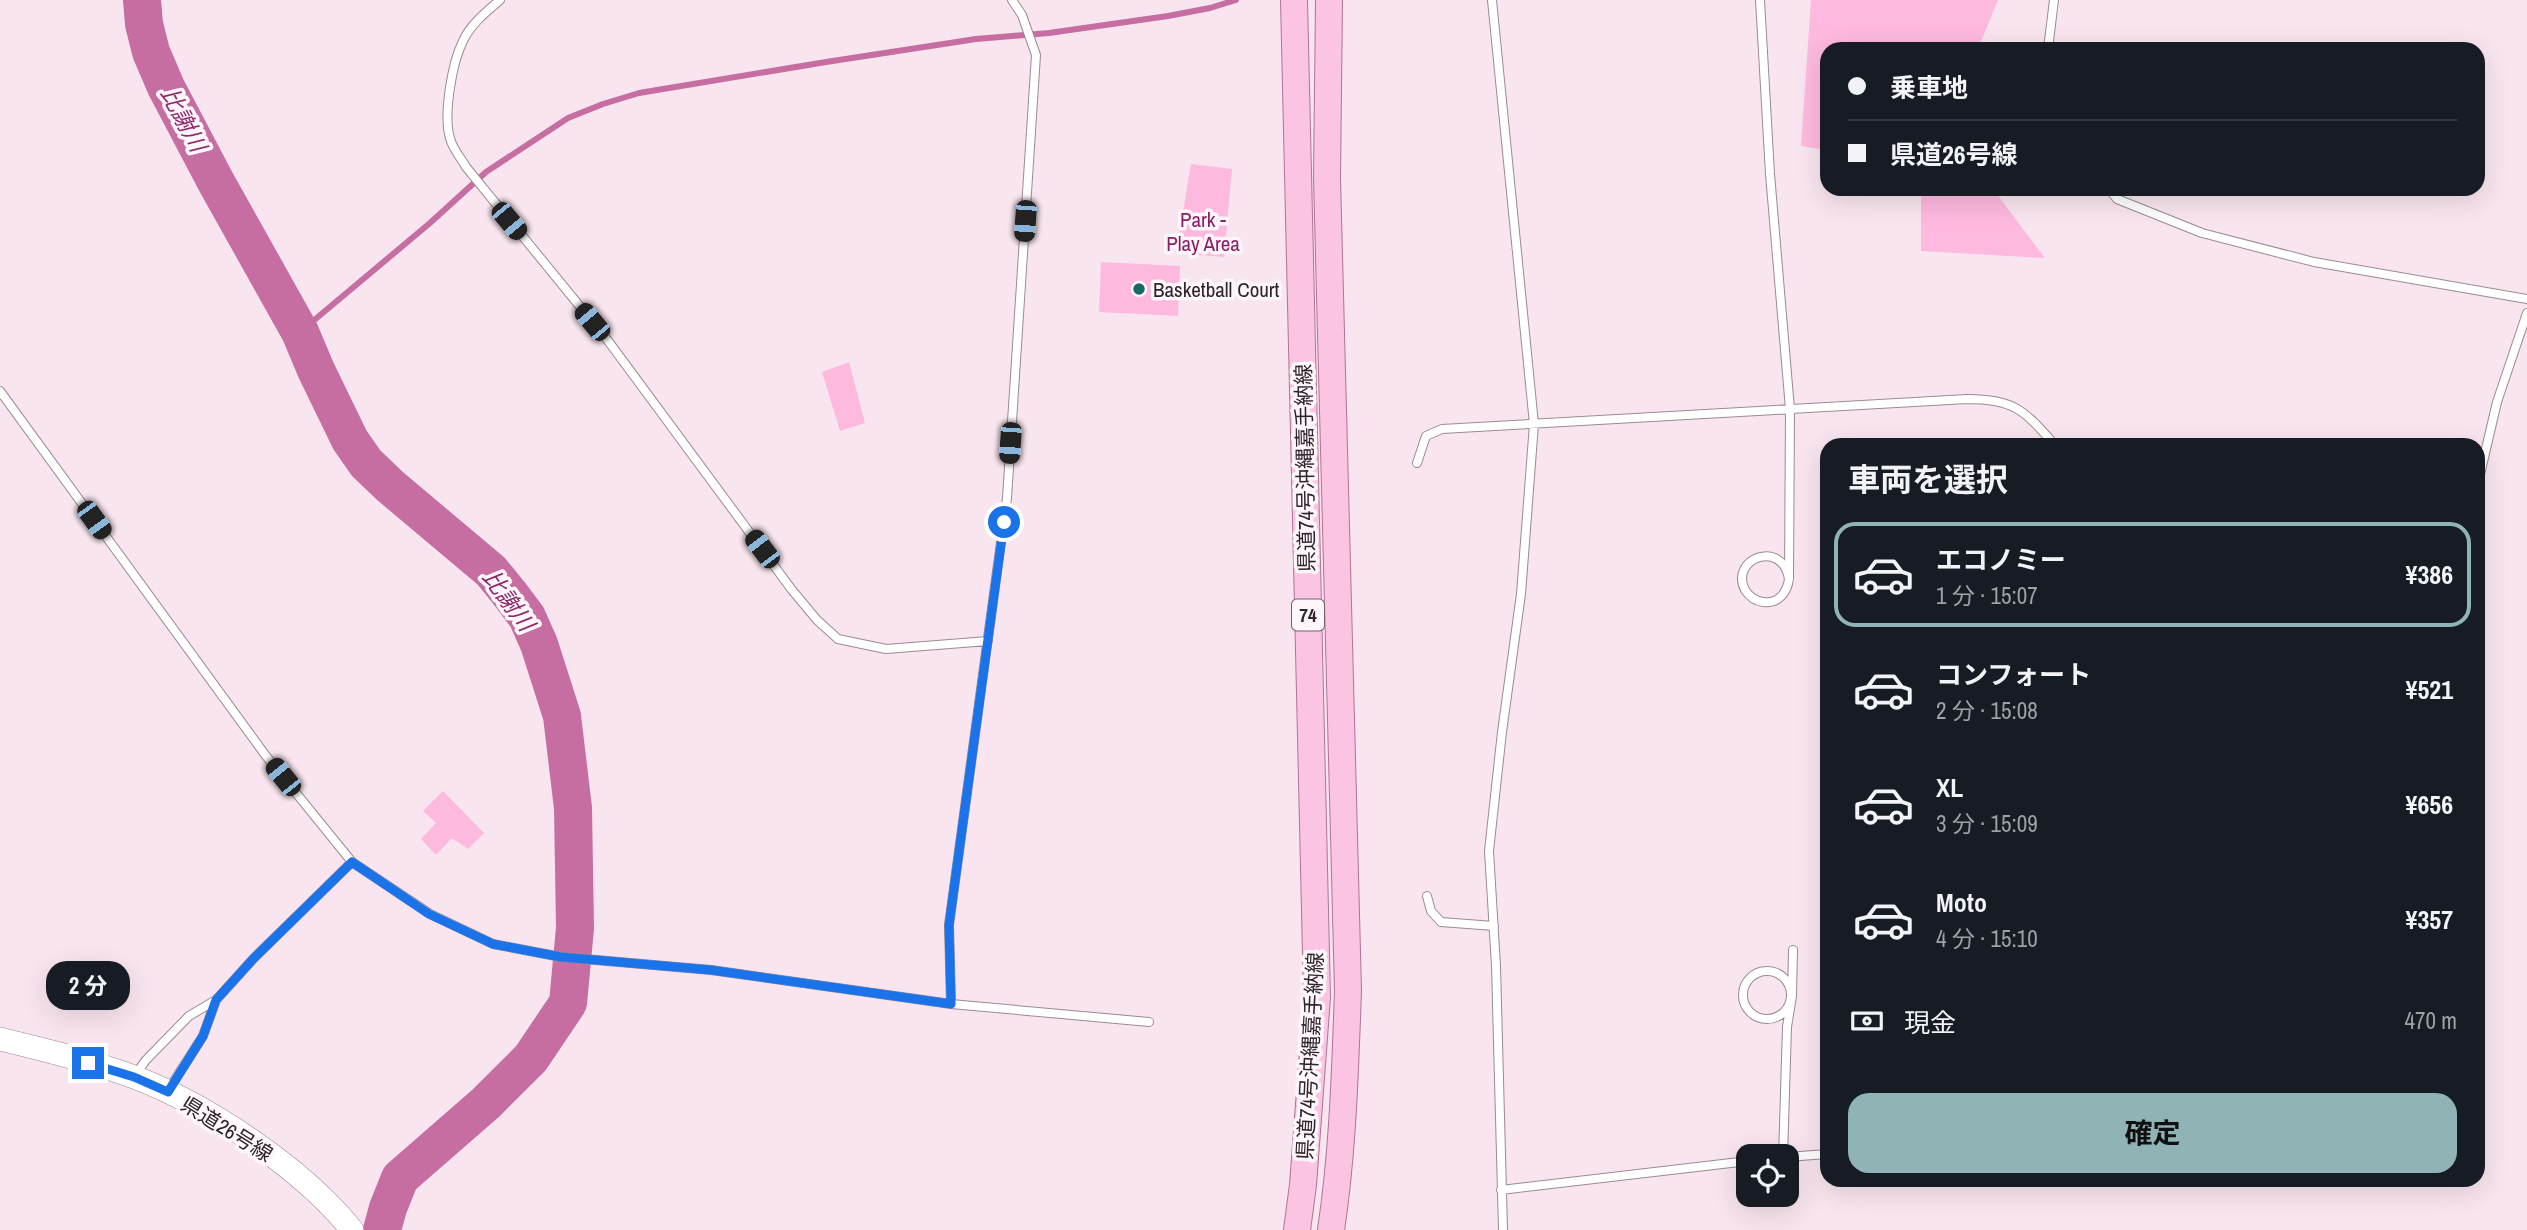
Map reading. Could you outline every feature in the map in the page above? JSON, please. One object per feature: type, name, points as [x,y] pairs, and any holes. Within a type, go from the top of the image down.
[{"type":"main road","name":"県道74号沖縄嘉手納線","points":[[1294,0],[1317,997],[1303,1185],[1297,1230]]},
{"type":"main road","name":"県道74号沖縄嘉手納線","points":[[1329,0],[1327,178],[1348,991],[1337,1192],[1331,1230]]},
{"type":"main road","name":"県道26号線","points":[[0,1039],[134,1077],[168,1092],[214,1118],[271,1156],[320,1195],[348,1225]]},
{"type":"lane","points":[[500,0],[482,16],[463,40],[452,80],[447,113],[450,140],[466,167],[608,342],[817,620],[838,639],[886,649],[988,640]]},
{"type":"lane","points":[[951,1004],[949,925],[1007,498],[1036,55],[1021,15],[1012,0]]},
{"type":"lane","points":[[1492,0],[1534,424],[1521,594],[1489,851],[1494,926],[1503,1230]]},
{"type":"lane","points":[[1760,0],[1770,174],[1790,409],[1789,579],[1785,592],[1768,603],[1758,601],[1746,592],[1743,584],[1743,573],[1750,561],[1769,556],[1777,558],[1785,566],[1789,579]]},
{"type":"lane","points":[[2049,42],[2054,0]]},
{"type":"lane","points":[[2115,196],[2202,233],[2314,261],[2527,299]]},
{"type":"lane","points":[[2485,453],[2497,402],[2527,313]]},
{"type":"lane","points":[[0,391],[265,756],[352,862],[429,914],[493,944],[561,957],[711,970],[951,1004],[1149,1022]]},
{"type":"lane","points":[[1417,463],[1426,436],[1442,429],[1989,399],[2008,403],[2031,418],[2049,438]]},
{"type":"lane","points":[[134,1077],[146,1060],[189,1016],[216,1000],[253,959],[352,862]]},
{"type":"lane","points":[[1427,896],[1431,911],[1441,922],[1494,926]]},
{"type":"lane","points":[[1785,1144],[1787,1027],[1792,996],[1793,950]]},
{"type":"lane","points":[[1763,971],[1771,971],[1784,978],[1792,996],[1788,1009],[1771,1020],[1759,1019],[1748,1012],[1742,996],[1748,979],[1763,971]]},
{"type":"lane","points":[[168,1092],[203,1036],[216,1000]]},
{"type":"lane","points":[[1799,1156],[1820,1154]]},
{"type":"lane","points":[[1501,1190],[1736,1162]]},
{"type":"green space","points":[[1811,0],[1998,0],[1981,42],[1820,42],[1820,149],[1801,146]]},
{"type":"green space","name":"Park - Play Area","points":[[1191,164],[1232,169],[1224,257],[1176,253]]},
{"type":"green space","points":[[1921,196],[1998,196],[2045,258],[1921,251]]},
{"type":"green space","name":"Basketball Court","points":[[1101,262],[1180,266],[1178,316],[1099,312]]},
{"type":"green space","points":[[849,362],[865,423],[840,431],[822,372]]},
{"type":"green space","points":[[443,791],[484,833],[468,849],[452,838],[436,855],[421,839],[436,823],[423,811]]},
{"type":"waterway","name":"比謝川","points":[[142,0],[144,24],[151,52],[166,87],[300,332],[350,440],[366,463],[491,571],[509,593],[527,617],[539,644],[562,716],[573,808],[575,928],[568,1003],[531,1058],[486,1103],[400,1178],[382,1230]]},
{"type":"waterway","points":[[300,332],[430,223],[486,172],[568,118],[603,104],[639,93],[826,62],[976,39],[1049,33],[1168,16],[1236,0]]},
{"type":"place","name":"Basketball Court","points":[[1139,289]]},
{"type":"route","points":[[88,1063],[134,1077],[168,1092],[203,1036],[216,1000],[253,959],[352,862],[429,914],[493,944],[561,957],[711,970],[951,1004],[949,925],[1004,522]]}]
